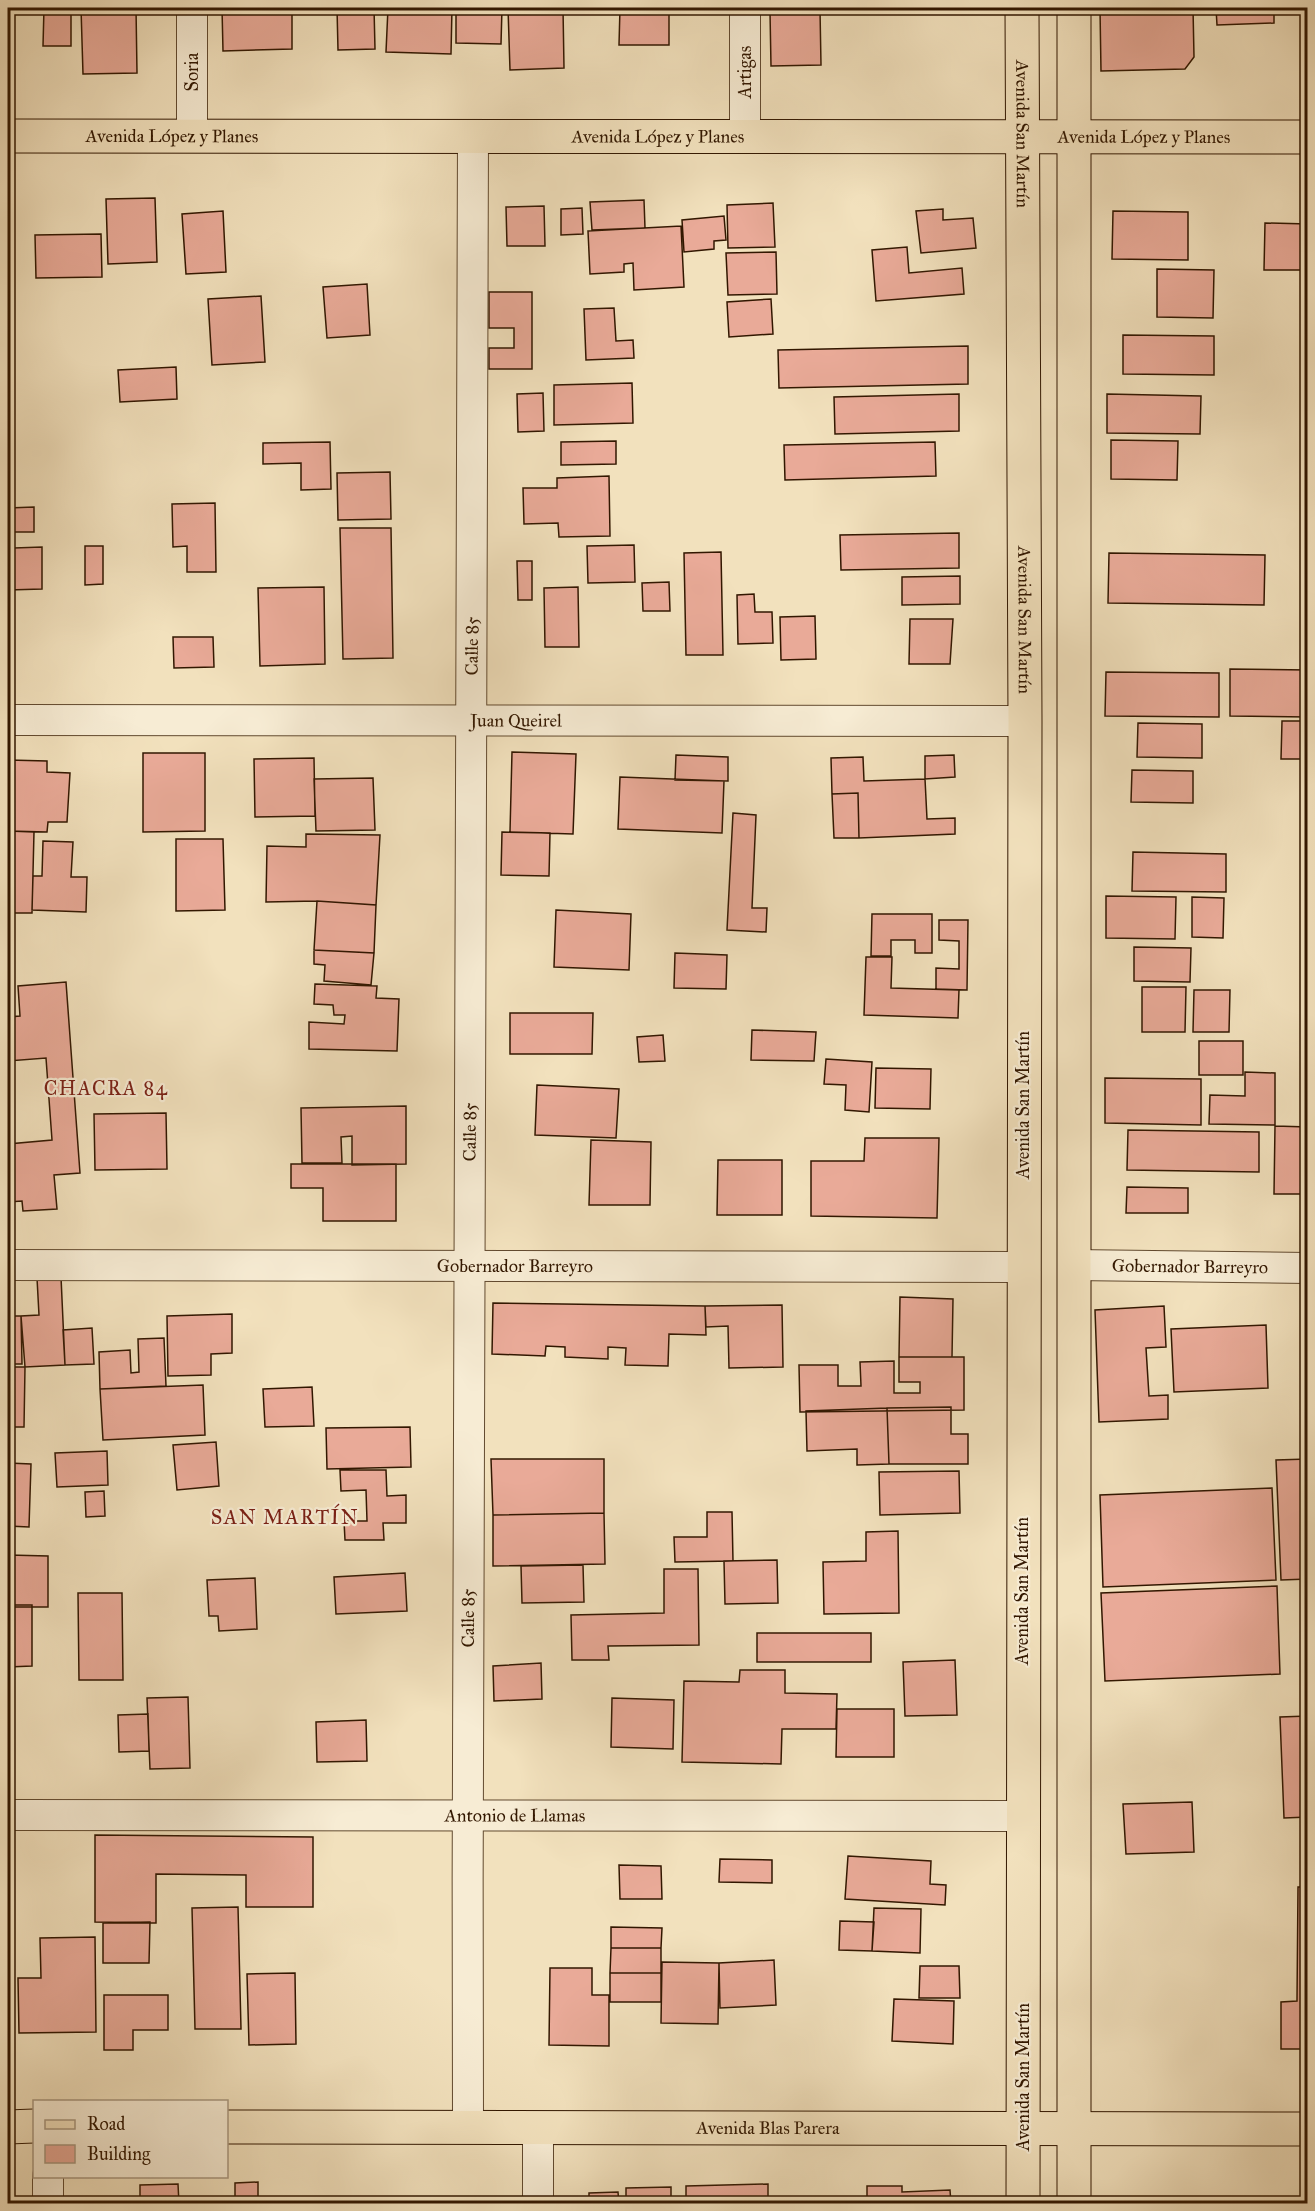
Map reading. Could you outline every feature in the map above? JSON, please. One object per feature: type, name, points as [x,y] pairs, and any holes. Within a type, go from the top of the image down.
[{"type":"main road","name":"Avenida San Martín","points":[[1022,8],[1023,2204]]},
{"type":"main road","points":[[1074,8],[1074,2204]]},
{"type":"main road","name":"Avenida López y Planes","points":[[8,136],[1308,137]]},
{"type":"main road","points":[[8,2127],[33,2127]]},
{"type":"main road","name":"Avenida Blas Parera","points":[[228,2127],[1308,2129]]},
{"type":"street","name":"Soria","points":[[192,8],[192,136]]},
{"type":"street","name":"Artigas","points":[[745,8],[745,136]]},
{"type":"street","name":"Calle 85","points":[[468,2128],[473,136]]},
{"type":"street","name":"Juan Queirel","points":[[8,720],[1024,721]]},
{"type":"street","name":"Gobernador Barreyro","points":[[8,1265],[1023,1267]]},
{"type":"street","name":"Gobernador Barreyro","points":[[1073,1265],[1308,1268]]},
{"type":"street","name":"Antonio de Llamas","points":[[8,1815],[1022,1816]]},
{"type":"street","points":[[538,2127],[538,2204]]},
{"type":"street","points":[[48,2178],[48,2204]]},
{"type":"building","points":[[44,8],[71,8],[71,46],[43,46]]},
{"type":"building","points":[[81,8],[136,8],[137,73],[83,74]]},
{"type":"building","points":[[222,8],[292,8],[292,49],[223,51]]},
{"type":"building","points":[[337,8],[374,8],[375,49],[338,50]]},
{"type":"building","points":[[388,8],[452,8],[451,54],[386,52]]},
{"type":"building","points":[[456,8],[502,8],[501,44],[456,43]]},
{"type":"building","points":[[508,8],[563,8],[564,68],[510,70]]},
{"type":"building","points":[[620,8],[669,8],[669,45],[619,45]]},
{"type":"building","points":[[1193,8],[1194,57],[1185,69],[1101,71],[1100,9]]},
{"type":"building","points":[[1216,8],[1274,8],[1274,23],[1217,25]]},
{"type":"building","points":[[820,10],[821,65],[771,66],[770,12]]},
{"type":"building","points":[[155,198],[157,262],[108,264],[106,199]]},
{"type":"building","points":[[644,200],[645,228],[592,230],[590,202]]},
{"type":"building","points":[[773,203],[775,247],[728,248],[727,205]]},
{"type":"building","points":[[544,206],[545,246],[507,246],[506,207]]},
{"type":"building","points":[[582,208],[583,234],[561,235],[561,209]]},
{"type":"building","points":[[943,209],[943,220],[973,218],[976,248],[921,253],[916,211]]},
{"type":"building","points":[[223,211],[226,272],[186,274],[182,214]]},
{"type":"building","points":[[1113,211],[1188,212],[1188,260],[1112,259]]},
{"type":"building","points":[[724,216],[726,240],[714,241],[714,249],[684,252],[682,220]]},
{"type":"building","points":[[1265,223],[1308,224],[1308,270],[1264,270]]},
{"type":"building","points":[[681,226],[684,287],[634,290],[633,263],[624,264],[624,272],[590,274],[588,231]]},
{"type":"building","points":[[101,234],[102,277],[36,278],[35,235]]},
{"type":"building","points":[[907,247],[909,273],[962,268],[964,294],[876,301],[872,250]]},
{"type":"building","points":[[776,252],[777,294],[728,295],[726,253]]},
{"type":"building","points":[[1157,269],[1214,270],[1213,318],[1157,317]]},
{"type":"building","points":[[367,284],[370,335],[327,338],[323,287]]},
{"type":"building","points":[[489,292],[532,292],[532,369],[489,369],[489,348],[514,348],[514,328],[489,328]]},
{"type":"building","points":[[261,296],[265,362],[212,365],[208,299]]},
{"type":"building","points":[[771,299],[773,334],[729,337],[727,302]]},
{"type":"building","points":[[614,308],[616,341],[633,340],[634,358],[586,360],[584,309]]},
{"type":"building","points":[[1123,335],[1214,336],[1214,375],[1123,374]]},
{"type":"building","points":[[968,346],[968,384],[779,388],[778,350]]},
{"type":"building","points":[[176,367],[177,399],[120,402],[118,370]]},
{"type":"building","points":[[632,383],[633,423],[554,425],[554,385]]},
{"type":"building","points":[[543,393],[544,431],[518,432],[517,394]]},
{"type":"building","points":[[959,394],[959,431],[835,434],[834,397]]},
{"type":"building","points":[[1107,394],[1201,396],[1200,434],[1107,433]]},
{"type":"building","points":[[1111,440],[1178,441],[1177,480],[1111,479]]},
{"type":"building","points":[[616,441],[616,464],[561,465],[561,442]]},
{"type":"building","points":[[330,442],[331,489],[301,490],[301,463],[263,464],[263,443]]},
{"type":"building","points":[[935,442],[936,476],[785,480],[784,445]]},
{"type":"building","points":[[390,472],[391,519],[338,520],[337,473]]},
{"type":"building","points":[[609,476],[610,536],[559,537],[558,523],[524,524],[523,488],[557,488],[557,478]]},
{"type":"building","points":[[215,503],[216,572],[187,572],[187,546],[173,547],[172,504]]},
{"type":"building","points":[[34,507],[34,532],[13,532],[14,548],[42,547],[42,589],[8,590],[8,508]]},
{"type":"building","points":[[340,528],[391,528],[393,658],[343,659]]},
{"type":"building","points":[[959,533],[959,568],[841,570],[840,535]]},
{"type":"building","points":[[634,545],[635,582],[588,583],[587,546]]},
{"type":"building","points":[[85,546],[103,546],[103,584],[85,585]]},
{"type":"building","points":[[721,552],[723,655],[686,655],[684,553]]},
{"type":"building","points":[[1109,553],[1265,555],[1264,605],[1108,603]]},
{"type":"building","points":[[517,561],[532,561],[532,600],[518,600]]},
{"type":"building","points":[[960,576],[960,604],[902,605],[902,577]]},
{"type":"building","points":[[669,582],[670,611],[643,611],[642,583]]},
{"type":"building","points":[[324,587],[325,664],[260,666],[258,588]]},
{"type":"building","points":[[578,587],[579,647],[545,647],[544,588]]},
{"type":"building","points":[[754,594],[755,612],[772,612],[773,643],[738,644],[737,595]]},
{"type":"building","points":[[815,616],[816,659],[781,660],[780,617]]},
{"type":"building","points":[[910,619],[953,619],[950,664],[909,664]]},
{"type":"building","points":[[173,637],[213,637],[214,667],[174,668]]},
{"type":"building","points":[[1230,669],[1308,670],[1308,717],[1230,716]]},
{"type":"building","points":[[1106,672],[1219,673],[1219,717],[1105,716]]},
{"type":"building","points":[[1282,721],[1308,721],[1308,759],[1281,759]]},
{"type":"building","points":[[1138,723],[1202,724],[1202,758],[1137,757]]},
{"type":"building","points":[[512,752],[576,754],[573,834],[510,832]]},
{"type":"building","points":[[143,753],[205,753],[205,831],[143,832]]},
{"type":"building","points":[[676,755],[728,757],[728,781],[675,780]]},
{"type":"building","points":[[954,755],[955,777],[925,779],[925,756]]},
{"type":"building","points":[[863,757],[864,781],[925,779],[927,819],[955,818],[955,834],[859,838],[858,793],[832,794],[831,758]]},
{"type":"building","points":[[314,758],[315,816],[255,817],[254,759]]},
{"type":"building","points":[[8,760],[47,761],[47,772],[70,773],[67,822],[48,822],[47,832],[8,831]]},
{"type":"building","points":[[1132,770],[1193,771],[1193,803],[1131,802]]},
{"type":"building","points":[[620,777],[724,781],[722,833],[618,829]]},
{"type":"building","points":[[373,778],[375,830],[316,831],[314,779]]},
{"type":"building","points":[[858,793],[859,838],[834,838],[832,794]]},
{"type":"building","points":[[733,813],[756,815],[752,908],[767,908],[766,932],[727,930]]},
{"type":"building","points":[[8,831],[34,832],[32,913],[8,913]]},
{"type":"building","points":[[502,832],[550,833],[549,876],[501,875]]},
{"type":"building","points":[[306,834],[380,835],[376,905],[317,901],[266,902],[267,846],[306,847]]},
{"type":"building","points":[[176,839],[223,839],[225,910],[176,911]]},
{"type":"building","points":[[43,841],[73,842],[71,877],[87,877],[86,912],[32,910],[33,876],[42,876]]},
{"type":"building","points":[[1133,852],[1226,854],[1226,892],[1132,891]]},
{"type":"building","points":[[1106,896],[1176,897],[1175,939],[1106,938]]},
{"type":"building","points":[[1192,897],[1224,898],[1223,938],[1192,937]]},
{"type":"building","points":[[317,901],[376,905],[374,953],[314,950]]},
{"type":"building","points":[[556,910],[631,914],[629,970],[554,967]]},
{"type":"building","points":[[872,914],[932,914],[932,953],[915,953],[915,940],[891,940],[891,956],[871,956]]},
{"type":"building","points":[[939,920],[968,920],[967,990],[936,989],[936,968],[959,969],[959,941],[939,940]]},
{"type":"building","points":[[1134,947],[1191,948],[1190,982],[1134,981]]},
{"type":"building","points":[[314,950],[374,953],[371,985],[324,981],[325,965],[314,964]]},
{"type":"building","points":[[675,953],[727,955],[726,989],[674,988]]},
{"type":"building","points":[[866,957],[892,957],[891,988],[959,990],[958,1018],[864,1015]]},
{"type":"building","points":[[66,982],[80,1173],[54,1175],[57,1209],[23,1211],[22,1201],[8,1202],[8,1144],[52,1140],[46,1058],[8,1061],[8,1017],[20,1016],[18,986]]},
{"type":"building","points":[[315,984],[377,986],[376,998],[399,999],[397,1051],[309,1049],[309,1022],[344,1024],[345,1015],[334,1015],[333,1005],[314,1004]]},
{"type":"building","points":[[1142,987],[1186,987],[1185,1032],[1142,1032]]},
{"type":"building","points":[[1194,990],[1230,990],[1229,1032],[1193,1032]]},
{"type":"building","points":[[510,1013],[593,1013],[592,1054],[510,1054]]},
{"type":"building","points":[[752,1030],[816,1032],[814,1061],[751,1060]]},
{"type":"building","points":[[663,1035],[665,1061],[639,1062],[637,1037]]},
{"type":"building","points":[[1199,1041],[1243,1041],[1243,1075],[1199,1075]]},
{"type":"building","points":[[826,1059],[872,1062],[869,1112],[845,1110],[846,1085],[824,1084]]},
{"type":"building","points":[[876,1068],[931,1069],[930,1109],[875,1108]]},
{"type":"building","points":[[1245,1072],[1275,1073],[1275,1125],[1209,1124],[1210,1095],[1245,1096]]},
{"type":"building","points":[[1105,1078],[1201,1079],[1201,1125],[1105,1123]]},
{"type":"building","points":[[537,1085],[619,1089],[616,1138],[535,1135]]},
{"type":"building","points":[[406,1106],[406,1164],[352,1165],[352,1136],[341,1137],[342,1163],[302,1163],[301,1108]]},
{"type":"building","points":[[166,1113],[167,1169],[95,1170],[94,1114]]},
{"type":"building","points":[[1275,1126],[1308,1127],[1308,1194],[1274,1194]]},
{"type":"building","points":[[1128,1130],[1259,1132],[1259,1172],[1127,1170]]},
{"type":"building","points":[[865,1138],[939,1138],[937,1218],[811,1216],[811,1161],[864,1161]]},
{"type":"building","points":[[591,1140],[651,1142],[650,1205],[589,1205]]},
{"type":"building","points":[[718,1160],[782,1160],[782,1215],[717,1215]]},
{"type":"building","points":[[291,1164],[396,1164],[396,1221],[323,1221],[323,1188],[291,1188]]},
{"type":"building","points":[[1127,1187],[1188,1188],[1188,1213],[1126,1213]]},
{"type":"building","points":[[61,1277],[65,1365],[25,1367],[21,1316],[39,1315],[37,1278]]},
{"type":"building","points":[[900,1297],[953,1299],[952,1357],[899,1357]]},
{"type":"building","points":[[493,1303],[705,1306],[706,1335],[669,1334],[668,1366],[625,1365],[626,1348],[608,1347],[608,1359],[565,1357],[565,1347],[546,1346],[545,1356],[492,1354]]},
{"type":"building","points":[[782,1305],[783,1367],[729,1368],[728,1326],[706,1327],[705,1306]]},
{"type":"building","points":[[1164,1306],[1166,1347],[1146,1348],[1149,1396],[1168,1395],[1168,1419],[1099,1422],[1095,1310]]},
{"type":"building","points":[[232,1314],[232,1353],[211,1354],[211,1375],[168,1376],[167,1316]]},
{"type":"building","points":[[8,1316],[21,1316],[22,1364],[8,1364]]},
{"type":"building","points":[[1266,1325],[1268,1388],[1174,1392],[1171,1329]]},
{"type":"building","points":[[92,1328],[94,1364],[65,1365],[63,1330]]},
{"type":"building","points":[[164,1338],[166,1386],[100,1389],[99,1352],[130,1350],[131,1373],[139,1372],[138,1339]]},
{"type":"building","points":[[899,1357],[964,1357],[964,1410],[800,1412],[799,1365],[838,1365],[838,1386],[861,1386],[860,1362],[894,1361],[894,1393],[920,1393],[920,1382],[899,1382]]},
{"type":"building","points":[[8,1367],[25,1367],[24,1427],[8,1427]]},
{"type":"building","points":[[203,1385],[205,1435],[103,1440],[100,1389]]},
{"type":"building","points":[[312,1387],[314,1426],[265,1427],[263,1389]]},
{"type":"building","points":[[951,1407],[951,1434],[968,1434],[968,1464],[889,1464],[887,1408]]},
{"type":"building","points":[[887,1408],[889,1464],[857,1465],[857,1449],[807,1451],[806,1411]]},
{"type":"building","points":[[410,1427],[411,1467],[327,1469],[326,1428]]},
{"type":"building","points":[[216,1442],[219,1486],[177,1490],[173,1445]]},
{"type":"building","points":[[107,1451],[108,1485],[57,1487],[55,1453]]},
{"type":"building","points":[[491,1459],[604,1459],[604,1513],[493,1515]]},
{"type":"building","points":[[1308,1459],[1308,1579],[1281,1580],[1276,1460]]},
{"type":"building","points":[[8,1463],[31,1464],[29,1527],[8,1526]]},
{"type":"building","points":[[340,1470],[386,1470],[387,1496],[406,1495],[406,1523],[383,1523],[384,1540],[345,1540],[344,1521],[367,1521],[366,1490],[341,1491]]},
{"type":"building","points":[[959,1471],[960,1513],[880,1515],[879,1472]]},
{"type":"building","points":[[1272,1488],[1276,1580],[1103,1587],[1100,1495]]},
{"type":"building","points":[[104,1491],[105,1516],[86,1517],[85,1492]]},
{"type":"building","points":[[707,1512],[732,1512],[733,1561],[675,1562],[674,1537],[707,1537]]},
{"type":"building","points":[[604,1513],[605,1564],[493,1566],[493,1515]]},
{"type":"building","points":[[898,1531],[899,1613],[824,1614],[823,1562],[866,1561],[866,1532]]},
{"type":"building","points":[[8,1555],[48,1556],[48,1607],[8,1607]]},
{"type":"building","points":[[777,1560],[778,1603],[725,1604],[724,1561]]},
{"type":"building","points":[[583,1565],[584,1602],[522,1603],[521,1566]]},
{"type":"building","points":[[664,1569],[698,1569],[699,1645],[608,1646],[609,1660],[572,1660],[571,1615],[664,1613]]},
{"type":"building","points":[[405,1573],[407,1611],[336,1614],[334,1577]]},
{"type":"building","points":[[255,1578],[257,1629],[219,1631],[218,1616],[209,1616],[207,1580]]},
{"type":"building","points":[[1277,1586],[1280,1674],[1105,1681],[1101,1593]]},
{"type":"building","points":[[78,1593],[122,1593],[123,1680],[79,1680]]},
{"type":"building","points":[[8,1605],[32,1605],[32,1666],[8,1667]]},
{"type":"building","points":[[757,1633],[871,1633],[871,1662],[757,1662]]},
{"type":"building","points":[[955,1660],[957,1715],[905,1716],[903,1662]]},
{"type":"building","points":[[541,1663],[542,1699],[494,1701],[493,1666]]},
{"type":"building","points":[[740,1670],[785,1670],[785,1693],[837,1694],[836,1729],[782,1729],[781,1764],[682,1762],[684,1681],[739,1682]]},
{"type":"building","points":[[188,1697],[190,1768],[150,1769],[147,1698]]},
{"type":"building","points":[[612,1698],[674,1700],[673,1749],[611,1747]]},
{"type":"building","points":[[837,1709],[894,1709],[894,1757],[836,1757]]},
{"type":"building","points":[[148,1714],[149,1751],[119,1752],[118,1715]]},
{"type":"building","points":[[1308,1716],[1308,1817],[1284,1818],[1280,1717]]},
{"type":"building","points":[[366,1720],[367,1761],[317,1762],[316,1722]]},
{"type":"building","points":[[1192,1802],[1194,1852],[1126,1854],[1123,1804]]},
{"type":"building","points":[[95,1835],[313,1837],[313,1907],[246,1907],[246,1875],[156,1874],[156,1923],[95,1922]]},
{"type":"building","points":[[848,1856],[931,1861],[930,1884],[946,1885],[945,1905],[845,1899]]},
{"type":"building","points":[[720,1859],[772,1860],[772,1883],[719,1882]]},
{"type":"building","points":[[619,1865],[661,1866],[662,1899],[620,1899]]},
{"type":"building","points":[[1298,1887],[1308,1887],[1308,2049],[1281,2049],[1281,2002],[1297,2001]]},
{"type":"building","points":[[238,1907],[241,2029],[195,2029],[192,1908]]},
{"type":"building","points":[[874,1908],[921,1909],[920,1953],[872,1951]]},
{"type":"building","points":[[840,1921],[874,1922],[872,1951],[839,1950]]},
{"type":"building","points":[[150,1922],[149,1963],[103,1963],[103,1923]]},
{"type":"building","points":[[611,1927],[662,1928],[661,1948],[611,1948]]},
{"type":"building","points":[[95,1937],[96,2032],[19,2033],[18,1978],[41,1978],[40,1938]]},
{"type":"building","points":[[611,1948],[661,1948],[661,1973],[610,1973]]},
{"type":"building","points":[[774,1960],[776,2005],[720,2008],[719,1963]]},
{"type":"building","points":[[662,1962],[719,1963],[718,2024],[661,2023]]},
{"type":"building","points":[[920,1966],[959,1966],[960,1998],[919,1998]]},
{"type":"building","points":[[550,1968],[592,1968],[592,1995],[609,1995],[609,2046],[549,2045]]},
{"type":"building","points":[[295,1973],[296,2044],[249,2045],[247,1974]]},
{"type":"building","points":[[610,1973],[661,1973],[661,2002],[610,2002]]},
{"type":"building","points":[[104,1995],[168,1995],[168,2030],[133,2030],[133,2050],[104,2050]]},
{"type":"building","points":[[894,1999],[954,2001],[953,2044],[892,2041]]},
{"type":"building","points":[[258,2182],[258,2204],[235,2204],[235,2183]]},
{"type":"building","points":[[178,2184],[179,2204],[140,2204],[140,2185]]},
{"type":"building","points":[[768,2184],[768,2204],[686,2204],[686,2186]]},
{"type":"building","points":[[867,2186],[902,2186],[902,2192],[950,2190],[951,2204],[867,2204]]},
{"type":"building","points":[[671,2187],[671,2204],[626,2204],[626,2188]]},
{"type":"building","points":[[618,2192],[619,2204],[589,2204],[589,2193]]},
{"type":"district","name":"CHACRA 84","points":[[106,1088]]},
{"type":"district","name":"SAN MARTÍN","points":[[285,1517]]}]
